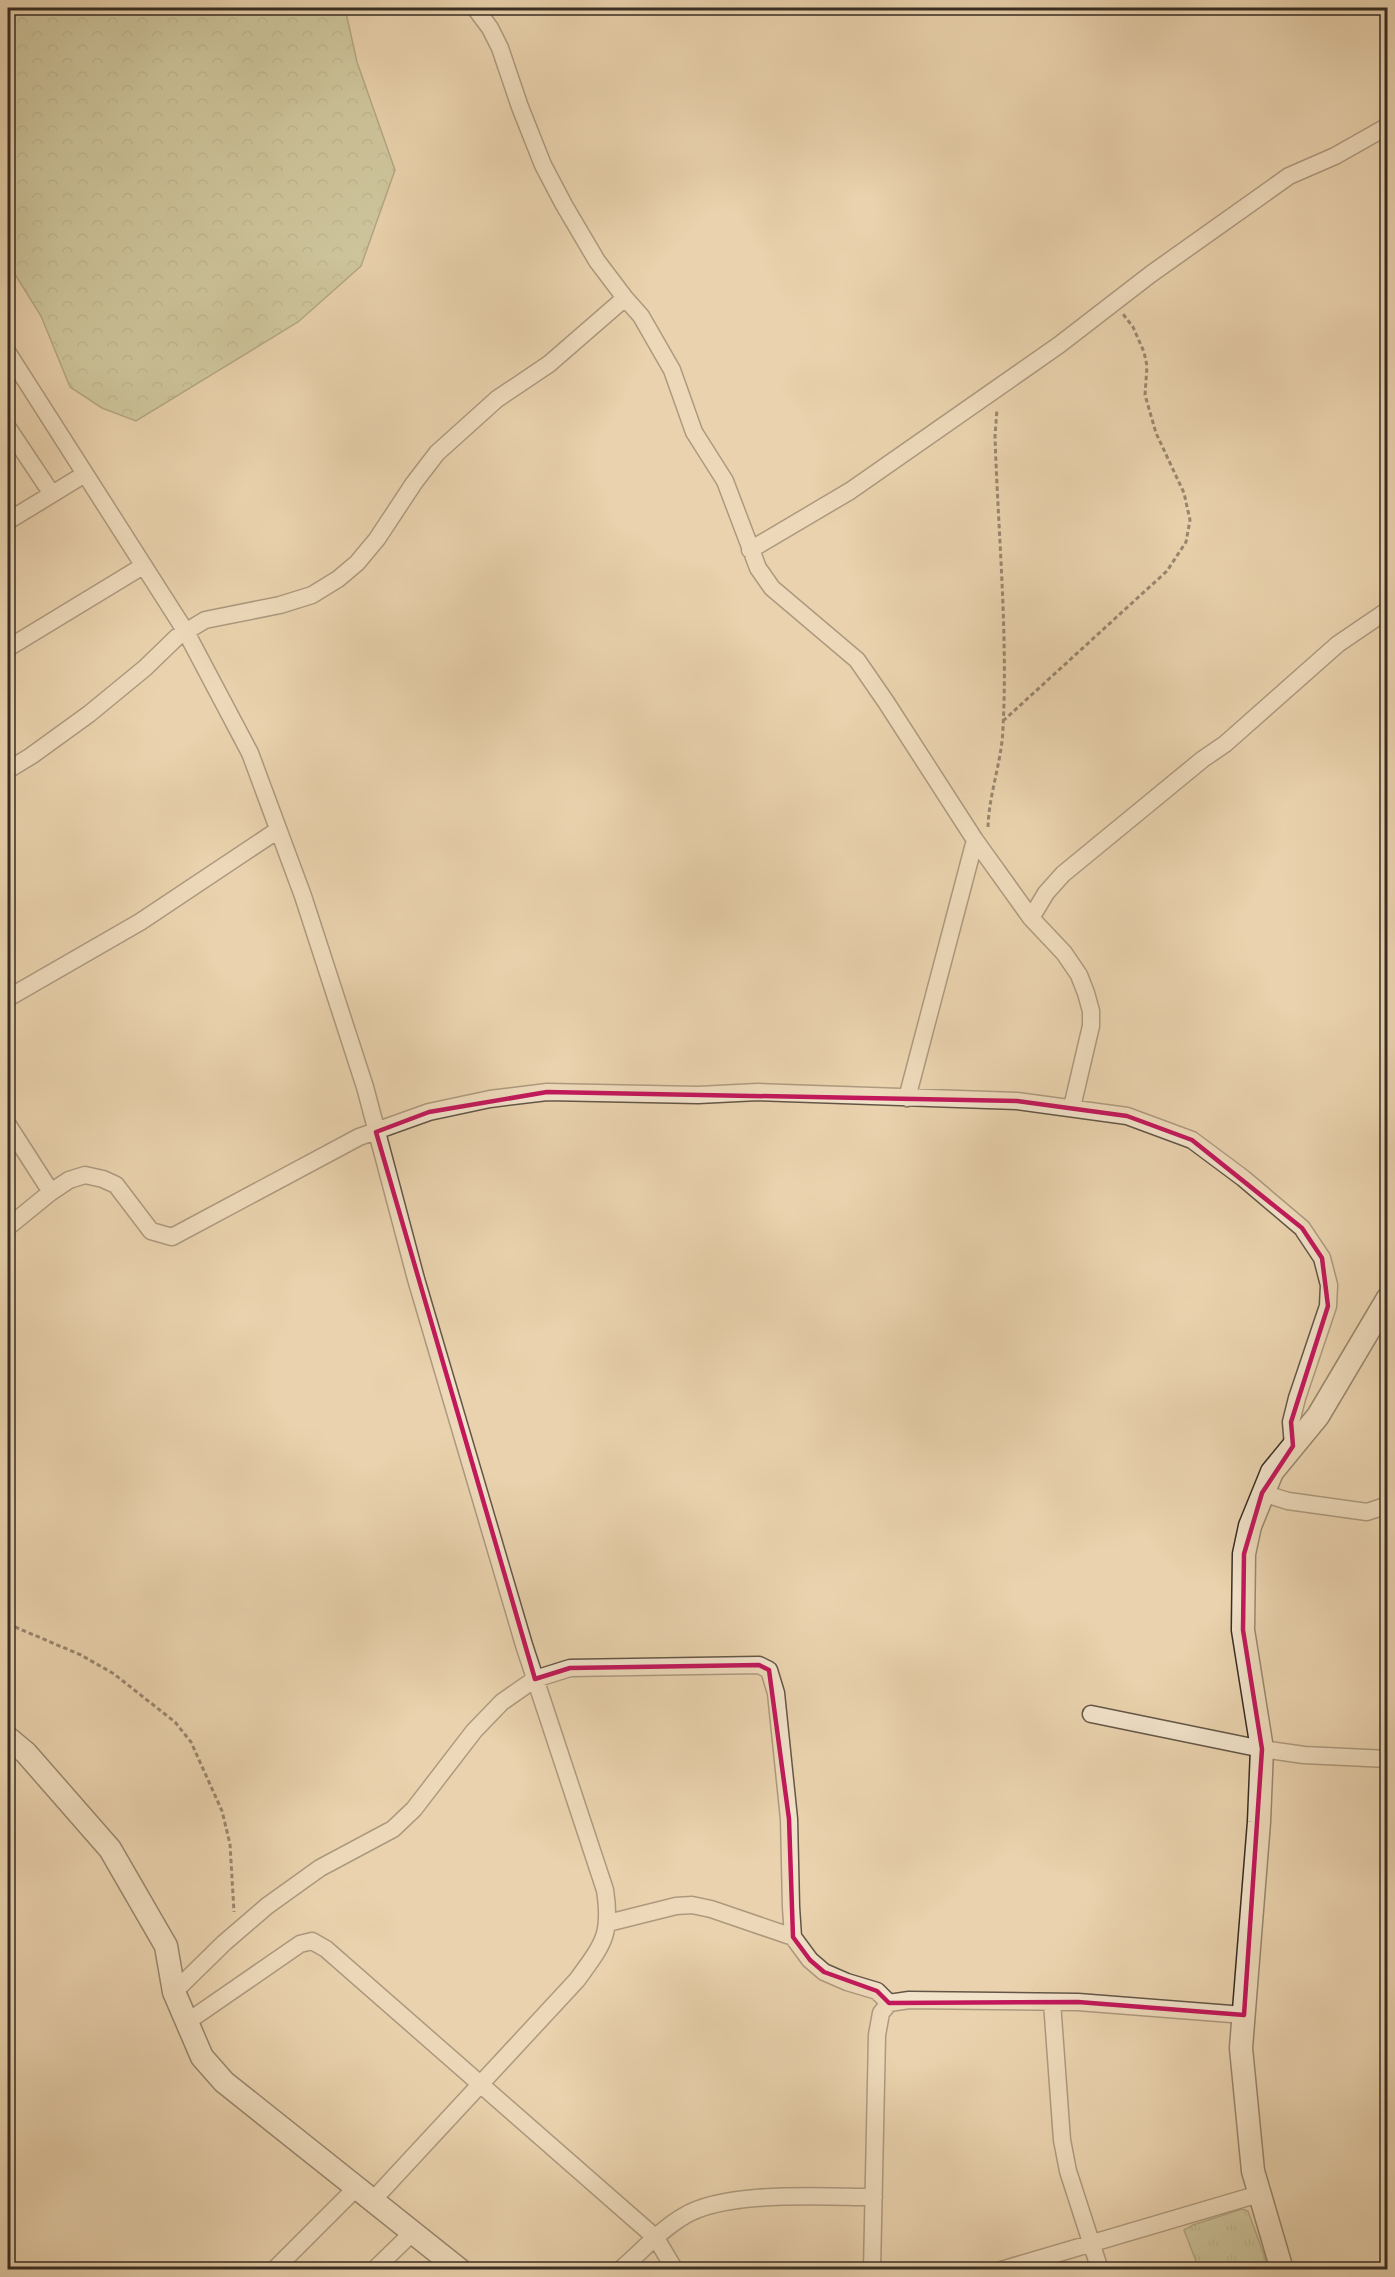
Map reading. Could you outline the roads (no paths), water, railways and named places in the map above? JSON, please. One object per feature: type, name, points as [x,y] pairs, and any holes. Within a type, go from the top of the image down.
[{"type":"street","points":[[475,8],[490,28],[500,48],[520,107],[548,175],[597,261],[641,316],[672,370],[694,432],[725,481],[758,568],[772,588],[856,660],[886,702],[975,840],[1031,918],[1064,953],[1074,968],[1086,993],[1091,1011],[1091,1026],[1072,1107]]},
{"type":"street","points":[[750,550],[850,491],[1288,177],[1335,156],[1388,126]]},
{"type":"street","points":[[8,770],[32,756],[89,714],[177,637],[205,620],[280,605],[312,595],[338,579],[357,563],[377,539],[414,483],[438,453],[497,399],[549,364],[625,298]]},
{"type":"street","points":[[8,353],[186,632],[250,753],[303,896],[362,1076],[420,1291],[535,1679],[605,1890],[609,1917],[606,1934],[596,1955],[577,1980],[480,2084],[365,2194],[274,2270]]},
{"type":"street","points":[[8,428],[52,494]]},
{"type":"street","points":[[8,521],[85,474]]},
{"type":"street","points":[[8,648],[143,566]]},
{"type":"street","points":[[1031,918],[1046,893],[1063,874],[1203,759],[1225,744],[1338,644],[1388,610]]},
{"type":"street","points":[[8,998],[140,922],[278,830]]},
{"type":"street","points":[[907,1098],[975,840]]},
{"type":"street","points":[[8,1227],[69,1180],[85,1176],[103,1179],[116,1185],[151,1231],[172,1237],[359,1137],[429,1112],[490,1099],[547,1092],[698,1095],[758,1092],[1017,1101],[1127,1116],[1192,1140],[1243,1178],[1302,1228],[1322,1258],[1329,1285],[1328,1306],[1291,1422],[1293,1446]]},
{"type":"street","points":[[8,1125],[51,1192]]},
{"type":"street","points":[[1282,2270],[1252,2171],[1241,2048],[1259,1822],[1262,1749],[1243,1630],[1244,1554],[1250,1526],[1272,1472],[1318,1416],[1388,1299]]},
{"type":"street","points":[[1262,1493],[1288,1501],[1367,1512],[1388,1505]]},
{"type":"street","points":[[174,1992],[267,1906],[320,1868],[393,1829],[414,1809],[474,1731],[502,1702],[535,1679],[570,1668],[759,1665],[769,1670],[776,1693],[789,1819],[794,1937],[810,1960],[824,1972],[847,1982],[877,1990],[889,2003]]},
{"type":"street","points":[[1091,1714],[1262,1749],[1304,1755],[1388,1759]]},
{"type":"street","points":[[8,1738],[26,1753],[110,1849],[166,1946],[174,1992],[202,2056],[225,2082],[460,2270]]},
{"type":"street","points":[[608,1923],[676,1906],[692,1905],[711,1909],[794,1937]]},
{"type":"street","points":[[187,2022],[300,1944],[312,1941],[326,1949],[656,2238],[675,2270]]},
{"type":"street","points":[[873,2270],[877,2035],[881,2013],[889,2003],[909,2000],[1078,2002],[1244,2015]]},
{"type":"street","points":[[1052,2002],[1062,2140],[1068,2172],[1090,2243],[1101,2270]]},
{"type":"street","points":[[1001,2270],[1259,2194]]},
{"type":"street","points":[[620,2270],[685,2216],[708,2205],[787,2197],[874,2198]]},
{"type":"street","points":[[374,2270],[413,2232]]}]
